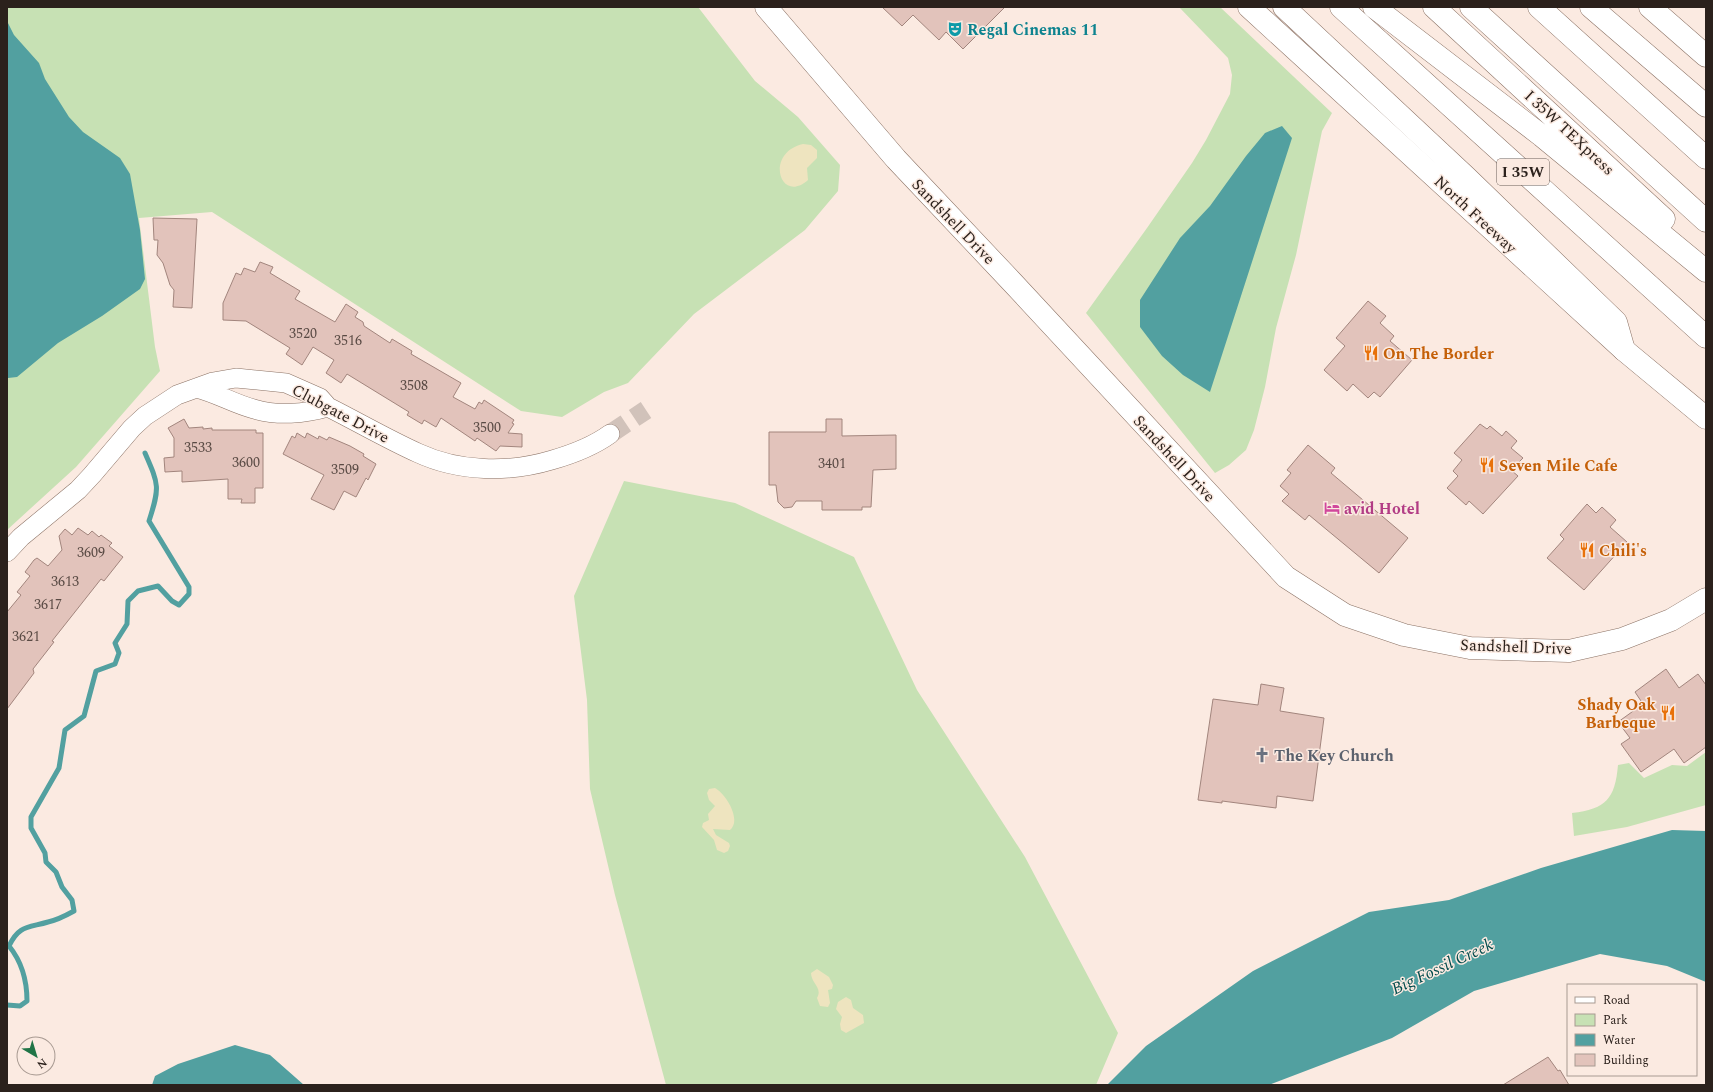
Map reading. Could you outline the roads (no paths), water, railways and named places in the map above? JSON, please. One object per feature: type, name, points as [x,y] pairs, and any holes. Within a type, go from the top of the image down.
[{"type":"main road","name":"Sandshell Drive","points":[[766,7],[896,159],[1286,578],[1345,615],[1404,635],[1470,648],[1569,651],[1622,639],[1671,620],[1706,599]]},
{"type":"main road","name":"North Freeway","points":[[1248,7],[1624,350],[1706,418]]},
{"type":"main road","points":[[1284,7],[1466,177],[1616,322],[1624,350]]},
{"type":"main road","name":"I 35W","points":[[1341,7],[1706,337]]},
{"type":"main road","points":[[1374,7],[1542,136],[1706,271]]},
{"type":"main road","name":"I 35W TEXpress","points":[[1434,7],[1706,258]]},
{"type":"main road","name":"I 35W TEXpress","points":[[1471,7],[1706,221]]},
{"type":"main road","points":[[1539,7],[1706,158]]},
{"type":"main road","points":[[1591,7],[1706,106]]},
{"type":"main road","points":[[1650,7],[1706,56]]},
{"type":"street","name":"Clubgate Drive","points":[[8,554],[21,537],[87,480],[132,428],[145,416],[177,395],[213,382],[236,378],[286,383],[320,398],[328,407],[419,454],[446,462],[495,470],[535,465],[580,451],[610,434]]},
{"type":"street","points":[[196,388],[216,393],[231,401],[254,409],[270,412],[288,413],[318,410],[328,407]]},
{"type":"water","points":[[7,21],[14,35],[39,63],[45,79],[69,117],[83,132],[120,158],[130,174],[140,230],[145,279],[140,289],[102,316],[58,343],[17,377],[8,378]]},
{"type":"water","points":[[1282,126],[1292,138],[1210,392],[1183,375],[1162,356],[1140,327],[1140,300],[1180,238],[1210,206],[1246,156],[1265,133]]},
{"type":"water","name":"Big Fossil Creek","points":[[1672,830],[1706,831],[1706,982],[1667,966],[1600,954],[1474,991],[1392,1038],[1269,1085],[1107,1085],[1146,1046],[1253,971],[1369,912],[1449,900],[1541,868]]},
{"type":"water","points":[[235,1045],[270,1055],[304,1085],[152,1085],[155,1076],[178,1064]]},
{"type":"waterway","points":[[7,1005],[20,1006],[27,1001],[23,972],[14,952],[9,946],[16,934],[25,928],[55,920],[74,911],[72,900],[62,887],[56,872],[46,862],[45,853],[31,828],[31,817],[59,768],[65,730],[84,716],[96,671],[115,664],[119,653],[115,643],[127,624],[128,601],[138,591],[158,586],[172,601],[179,605],[189,594],[189,587],[149,521],[155,501],[156,486],[153,472],[145,453]]},
{"type":"tunnel","points":[[610,434],[646,410]]},
{"type":"place","name":"Regal Cinemas 11","points":[[955,29]]},
{"type":"place","name":"On The Border","points":[[1371,353]]},
{"type":"place","name":"Seven Mile Cafe","points":[[1487,465]]},
{"type":"place","name":"avid Hotel","points":[[1332,508]]},
{"type":"place","name":"Chili's","points":[[1587,550]]},
{"type":"place","name":"Shady Oak Barbeque","points":[[1668,713]]},
{"type":"place","name":"The Key Church","points":[[1262,755]]}]
